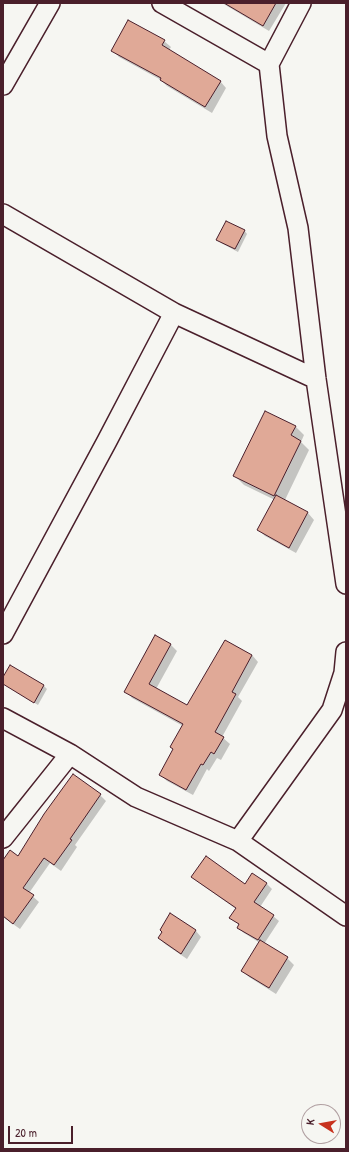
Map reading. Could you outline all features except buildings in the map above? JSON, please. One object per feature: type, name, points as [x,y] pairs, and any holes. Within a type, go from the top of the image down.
[{"type":"street","points":[[3,85],[50,3]]},
{"type":"street","points":[[162,3],[268,64]]},
{"type":"street","points":[[301,3],[268,64],[276,136],[298,228],[316,379],[346,584]]},
{"type":"street","points":[[3,214],[174,313],[316,379]]},
{"type":"street","points":[[3,634],[174,313]]},
{"type":"street","points":[[238,841],[339,715],[346,652]]},
{"type":"street","points":[[3,718],[70,754],[136,797],[238,841],[346,916]]},
{"type":"street","points":[[3,838],[70,754]]}]
